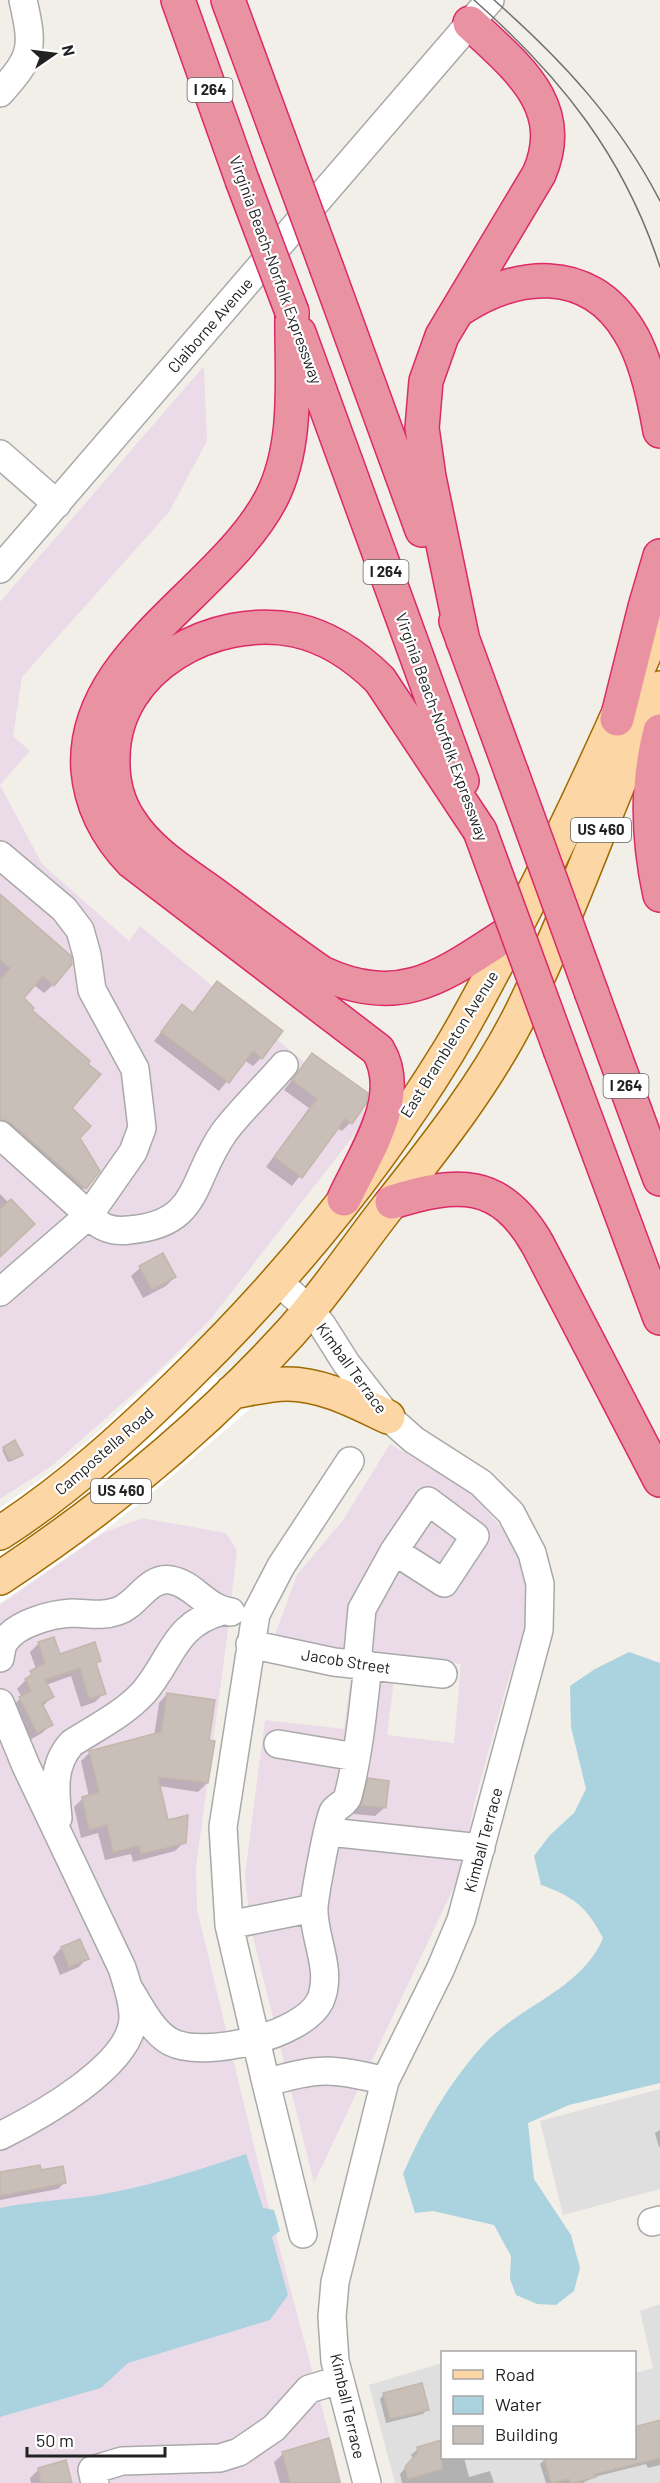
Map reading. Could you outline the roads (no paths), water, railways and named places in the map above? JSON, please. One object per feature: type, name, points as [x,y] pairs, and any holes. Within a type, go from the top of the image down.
[{"type":"highway","name":"Virginia Beach-Norfolk Expressway","points":[[178,0],[660,1318]]},
{"type":"highway","name":"I 264","points":[[228,0],[660,1179]]},
{"type":"highway","points":[[463,641],[429,477],[422,428],[423,397],[430,364],[442,336],[539,174],[548,142],[544,109],[534,89],[480,12]]},
{"type":"highway","points":[[456,312],[494,290],[528,280],[569,284],[595,296],[609,306],[630,331],[641,360],[660,431]]},
{"type":"highway","points":[[291,312],[290,432],[276,487],[261,515],[241,542],[112,681],[93,720],[88,764],[92,792],[102,819],[115,843],[132,862],[364,1037],[383,1058],[389,1078],[388,1100],[344,1199]]},
{"type":"highway","points":[[617,719],[660,556]]},
{"type":"highway","points":[[480,831],[380,680],[357,660],[334,645],[295,630],[266,628],[235,630],[204,638],[175,653],[151,673],[136,690],[124,708],[115,735],[114,781],[123,808],[138,832],[167,859],[327,976],[371,988],[411,987],[447,972],[515,929]]},
{"type":"highway","points":[[660,731],[650,794],[653,858],[660,895]]},
{"type":"highway","points":[[392,1202],[434,1190],[458,1188],[482,1192],[515,1212],[538,1245],[660,1480]]},
{"type":"main road","name":"East Brambleton Avenue","points":[[202,1361],[277,1281],[344,1199],[398,1128],[446,1055],[494,973],[562,838],[617,719],[660,618]]},
{"type":"main road","name":"US 460","points":[[0,1578],[86,1518],[159,1461],[232,1392],[291,1332],[392,1202],[481,1080],[520,1014],[580,884],[660,688]]},
{"type":"main road","name":"Campostella Road","points":[[0,1533],[63,1488],[98,1459],[132,1430],[202,1361]]},
{"type":"main road","points":[[232,1392],[287,1384],[302,1386],[334,1392],[388,1417]]},
{"type":"street","points":[[0,93],[21,70],[28,57],[31,42],[23,0]]},
{"type":"street","name":"Claiborne Avenue","points":[[0,568],[480,12]]},
{"type":"street","points":[[0,454],[57,504]]},
{"type":"street","points":[[0,855],[64,909],[80,930],[87,955],[92,990],[135,1069],[142,1128],[133,1152],[89,1215],[0,1292]]},
{"type":"street","points":[[0,1135],[97,1224],[115,1231],[162,1225],[180,1212],[225,1131],[284,1065]]},
{"type":"street","name":"Kimball Terrace","points":[[277,1281],[309,1309],[388,1417],[414,1440],[482,1483],[511,1513],[532,1553],[540,1584],[539,1630],[481,1848],[453,1940],[385,2081],[335,2282],[332,2317],[339,2380],[367,2483]]},
{"type":"street","points":[[303,2234],[229,1925],[223,1827],[256,1614],[281,1566],[350,1461]]},
{"type":"street","points":[[0,1703],[129,1989],[156,2030],[177,2044],[199,2050],[256,2038],[292,2026],[311,2013],[320,2000],[324,1981],[322,1945],[314,1908],[333,1811],[347,1799],[356,1757],[363,1665],[362,1609],[394,1551]]},
{"type":"street","points":[[0,1658],[5,1641],[22,1628],[44,1619],[72,1613],[98,1616],[119,1611],[135,1602],[146,1588],[168,1580],[183,1584],[200,1599],[222,1611]]},
{"type":"street","points":[[60,1837],[54,1788],[57,1769],[65,1750],[72,1743],[128,1708],[146,1690],[173,1644],[189,1626],[205,1616],[222,1611],[256,1614]]},
{"type":"street","name":"Jacob Street","points":[[250,1644],[363,1665],[443,1674]]},
{"type":"street","points":[[278,1744],[356,1757]]},
{"type":"street","points":[[329,1832],[481,1848]]},
{"type":"street","points":[[229,1925],[314,1908]]},
{"type":"street","points":[[0,2136],[41,2113],[99,2074],[126,2039],[133,2019],[129,1989]]},
{"type":"street","points":[[266,2083],[302,2072],[322,2069],[343,2071],[385,2081]]},
{"type":"street","points":[[95,2483],[92,2470],[122,2461],[220,2458],[239,2452],[274,2428],[309,2389],[339,2380]]},
{"type":"water","points":[[629,1652],[660,1663],[660,2083],[569,2105],[528,2123],[534,2179],[571,2235],[580,2268],[574,2291],[556,2305],[537,2304],[516,2295],[510,2279],[511,2256],[494,2225],[433,2211],[415,2213],[403,2174],[438,2105],[472,2058],[500,2030],[581,1971],[603,1938],[591,1918],[578,1904],[541,1885],[534,1856],[550,1835],[574,1813],[586,1789],[571,1727],[570,1686],[595,1669]]},
{"type":"water","points":[[246,2154],[263,2208],[274,2210],[280,2231],[272,2237],[288,2295],[270,2320],[128,2363],[101,2388],[0,2417],[0,2208],[100,2195],[180,2175]]},
{"type":"tram line","points":[[474,0],[535,59],[586,121],[628,189],[660,267]]},
{"type":"tram line","points":[[494,0],[519,22],[587,93],[626,144],[660,201]]}]
